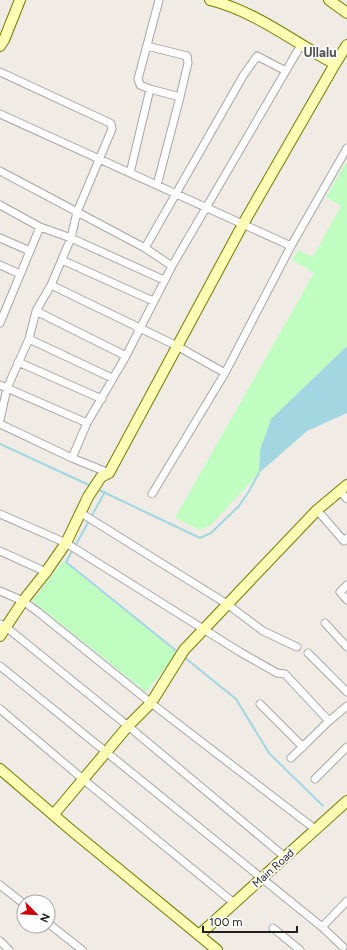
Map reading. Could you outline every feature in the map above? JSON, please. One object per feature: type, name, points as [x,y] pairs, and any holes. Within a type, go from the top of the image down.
[{"type":"street","points":[[0,46],[3,35],[20,0]]},
{"type":"street","points":[[158,0],[138,79],[140,85],[180,97]]},
{"type":"street","points":[[210,0],[230,5],[265,22],[301,45],[335,64]]},
{"type":"street","points":[[329,0],[347,13]]},
{"type":"street","points":[[72,458],[87,423],[126,356],[164,280],[301,45]]},
{"type":"street","points":[[285,857],[128,726],[2,629],[46,572],[66,543],[101,476],[109,473],[243,224],[347,45]]},
{"type":"street","points":[[147,46],[187,56],[188,62],[157,185]]},
{"type":"street","points":[[145,248],[242,76],[257,56],[286,71]]},
{"type":"street","points":[[0,72],[112,124],[112,129],[77,212],[71,238],[62,260],[51,285],[36,311],[29,339],[4,386],[0,420]]},
{"type":"street","points":[[130,173],[150,89]]},
{"type":"street","points":[[0,114],[291,246]]},
{"type":"street","points":[[152,494],[225,373],[291,246],[347,148]]},
{"type":"street","points":[[0,171],[145,248],[172,266]]},
{"type":"street","points":[[0,205],[40,227],[71,238],[164,280]]},
{"type":"street","points":[[0,323],[40,227]]},
{"type":"street","points":[[0,238],[30,251]]},
{"type":"street","points":[[62,260],[153,301]]},
{"type":"street","points":[[0,265],[20,274]]},
{"type":"street","points":[[51,285],[177,346],[225,373]]},
{"type":"street","points":[[0,299],[8,303]]},
{"type":"street","points":[[36,311],[126,356]]},
{"type":"street","points":[[29,339],[112,378]]},
{"type":"street","points":[[18,362],[102,399]]},
{"type":"street","points":[[4,386],[87,423]]},
{"type":"street","points":[[0,424],[72,458],[109,473]]},
{"type":"street","points":[[54,814],[128,726],[151,703],[184,650],[204,628],[316,510],[343,488],[347,500]]},
{"type":"street","points":[[316,510],[344,541],[347,538]]},
{"type":"street","points":[[81,513],[227,604],[263,631],[297,647]]},
{"type":"street","points":[[0,514],[66,543],[204,628],[213,636],[277,673],[285,674],[329,721]]},
{"type":"street","points":[[0,551],[46,572]]},
{"type":"street","points":[[347,585],[340,592],[347,600]]},
{"type":"street","points":[[0,591],[23,601],[38,612],[151,703],[315,829]]},
{"type":"street","points":[[325,623],[347,647]]},
{"type":"street","points":[[308,653],[347,692]]},
{"type":"street","points":[[0,666],[322,927],[343,947]]},
{"type":"street","points":[[260,704],[303,747]]},
{"type":"street","points":[[291,758],[329,721],[347,706]]},
{"type":"street","points":[[0,709],[234,903]]},
{"type":"street","points":[[315,779],[347,747]]},
{"type":"street","points":[[0,769],[217,950]]},
{"type":"street","name":"Main Road","points":[[199,935],[347,801]]},
{"type":"street","points":[[0,885],[16,898]]},
{"type":"street","points":[[322,927],[347,901]]},
{"type":"street","points":[[273,928],[300,950]]},
{"type":"street","points":[[56,929],[82,950]]},
{"type":"street","points":[[0,941],[9,950]]},
{"type":"green space","points":[[347,161],[347,346],[271,419],[260,450],[259,473],[211,525],[200,530],[175,518],[314,273],[292,260],[298,250],[313,257],[341,206],[326,197]]},
{"type":"green space","points":[[63,561],[177,653],[146,692],[32,601]]},
{"type":"water","points":[[347,346],[347,413],[307,431],[259,473],[260,450],[271,419]]},
{"type":"waterway","points":[[0,444],[91,486]]},
{"type":"waterway","points":[[97,489],[200,538],[211,533],[239,506],[259,473]]},
{"type":"waterway","points":[[91,517],[105,492]]},
{"type":"waterway","points":[[89,521],[66,562],[179,653]]},
{"type":"waterway","points":[[184,657],[236,699],[269,753],[323,806]]},
{"type":"district","name":"Ullalu","points":[[320,52]]}]
